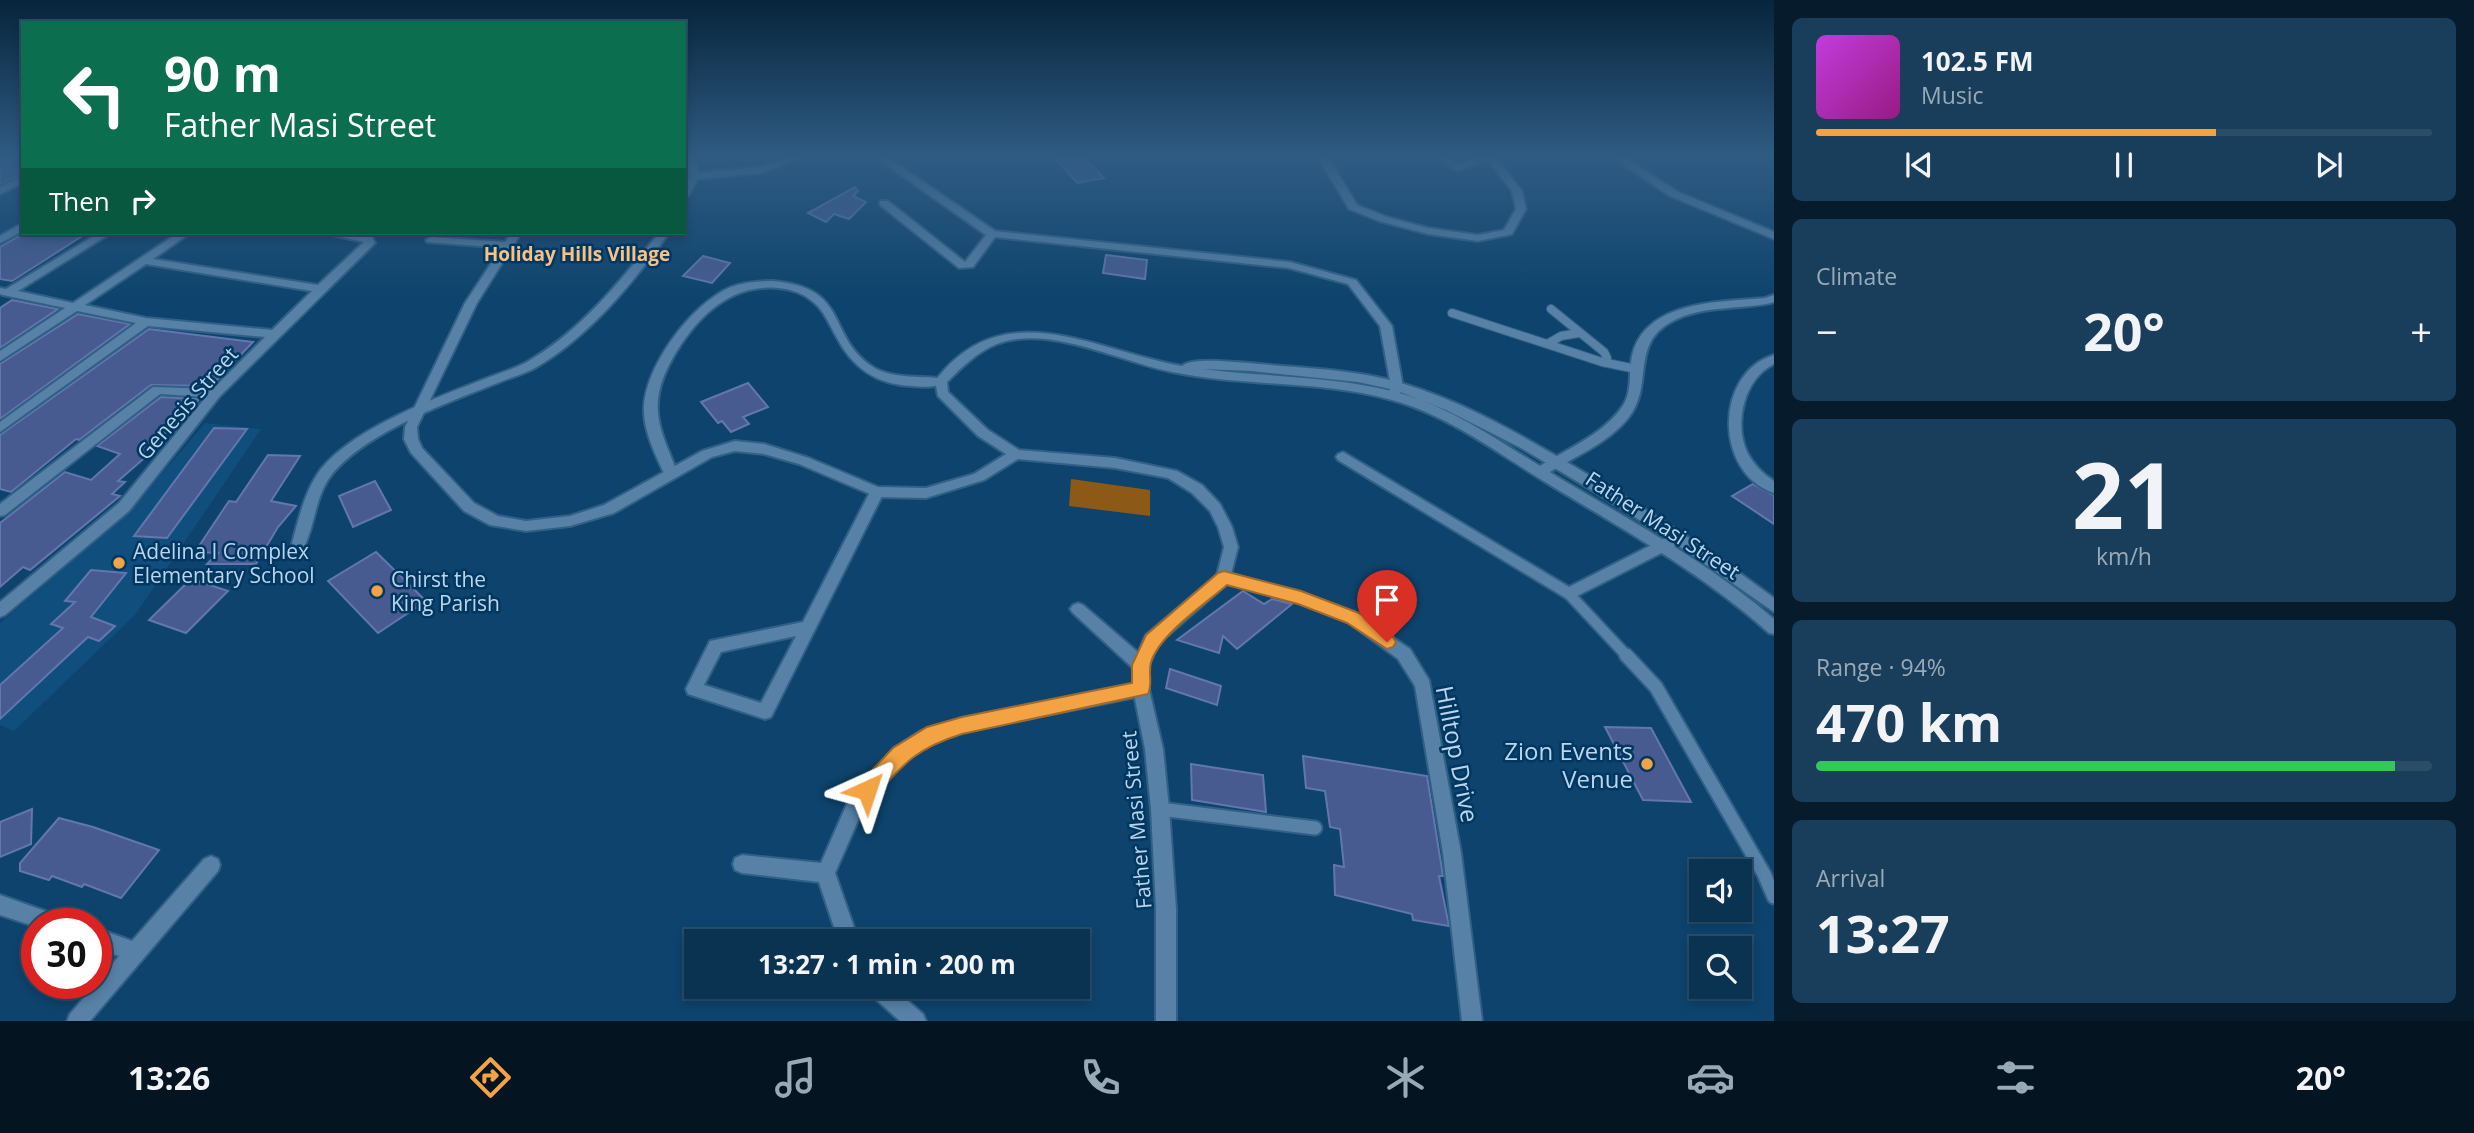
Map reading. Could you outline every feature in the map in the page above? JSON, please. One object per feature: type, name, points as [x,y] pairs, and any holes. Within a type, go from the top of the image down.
[{"type":"street","points":[[887,205],[963,265],[969,265],[992,234]]},
{"type":"street","points":[[949,205],[992,234],[1290,265],[1352,282],[1386,326],[1395,391]]},
{"type":"street","points":[[1352,205],[1382,219],[1428,231],[1478,238],[1508,232],[1521,209],[1520,205]]},
{"type":"street","points":[[1699,205],[1774,236]]},
{"type":"street","points":[[0,240],[21,227]]},
{"type":"street","points":[[4,292],[103,235]]},
{"type":"street","points":[[0,357],[183,235]]},
{"type":"street","name":"Genesis Street","points":[[0,611],[124,507],[216,393],[370,243],[368,238],[349,235]]},
{"type":"street","points":[[514,235],[471,303],[411,427],[411,439],[416,450],[469,507],[495,521],[526,526],[570,521],[609,509],[707,454],[735,446],[764,449],[804,461],[877,492],[926,493],[979,477],[1016,454]]},
{"type":"street","points":[[299,543],[312,498],[326,474],[344,454],[385,428],[532,365],[579,329],[625,282],[662,235]]},
{"type":"street","points":[[431,240],[506,244]]},
{"type":"street","points":[[146,261],[320,289]]},
{"type":"street","points":[[671,474],[649,411],[653,385],[665,361],[706,308],[735,289],[784,285],[802,289],[818,299],[831,312],[856,359],[867,369],[905,382],[941,381],[942,393],[953,406],[984,433],[1016,454],[1115,463],[1172,474],[1197,489],[1215,508],[1231,547],[1224,578]]},
{"type":"street","points":[[4,292],[146,322],[274,334]]},
{"type":"street","points":[[1540,472],[1598,438],[1617,419],[1633,399],[1641,346],[1661,323],[1691,308],[1774,298]]},
{"type":"street","points":[[0,428],[146,322]]},
{"type":"street","name":"Father Masi Street","points":[[941,381],[954,365],[970,352],[994,340],[1018,335],[1045,334],[1065,337],[1165,367],[1226,366],[1321,374],[1395,391],[1464,412],[1555,461],[1680,537],[1774,606]]},
{"type":"street","points":[[1774,359],[1755,370],[1741,393],[1733,421],[1735,440],[1741,455],[1749,468],[1774,488]]},
{"type":"street","points":[[0,511],[157,390],[216,393]]},
{"type":"street","name":"Father Masi Street","points":[[1395,391],[1460,423],[1664,547],[1713,580],[1774,628]]},
{"type":"street","points":[[1343,457],[1569,594],[1680,537]]},
{"type":"street","points":[[810,627],[716,646],[694,688],[765,712],[810,627],[877,492]]},
{"type":"street","name":"Father Masi Street","points":[[1166,1021],[1166,909],[1160,809],[1154,749],[1141,689],[1141,665],[1152,640],[1224,578]]},
{"type":"street","name":"Hilltop Drive","points":[[1224,578],[1301,598],[1353,618],[1404,654],[1423,685],[1452,853],[1472,1021]]},
{"type":"street","points":[[1078,608],[1141,665]]},
{"type":"street","points":[[845,929],[826,873],[856,803],[900,754],[927,736],[962,725],[1141,689]]},
{"type":"street","points":[[742,864],[826,873]]},
{"type":"street","points":[[77,1021],[211,865]]},
{"type":"street","points":[[0,905],[21,912]]},
{"type":"street","points":[[112,944],[138,953]]},
{"type":"street","points":[[891,999],[916,1021]]},
{"type":"lane","points":[[1550,309],[1604,352],[1607,358],[1605,362]]},
{"type":"lane","points":[[1452,313],[1605,362],[1636,369]]},
{"type":"lane","points":[[1549,343],[1561,336],[1579,333]]},
{"type":"lane","points":[[1569,594],[1656,687],[1769,876],[1774,897]]},
{"type":"lane","points":[[1160,809],[1315,828]]},
{"type":"shaded area","name":"Adelina I Complex Elementary School","points":[[205,423],[261,429],[135,615],[14,731],[0,725],[0,623],[129,512]]},
{"type":"shaded area","points":[[1071,479],[1150,490],[1150,516],[1069,506]]},
{"type":"building","points":[[823,205],[863,205],[849,219],[834,214],[826,222],[808,213]]},
{"type":"building","points":[[21,235],[84,235],[12,281],[0,279],[0,247]]},
{"type":"building","points":[[1106,255],[1147,260],[1145,279],[1103,273]]},
{"type":"building","points":[[703,256],[730,263],[712,283],[683,276]]},
{"type":"building","points":[[12,300],[58,309],[0,348],[0,308]]},
{"type":"building","points":[[78,314],[130,324],[0,419],[0,364]]},
{"type":"building","points":[[149,329],[253,342],[211,386],[151,385],[79,440],[76,439],[11,492],[0,489],[0,435]]},
{"type":"building","points":[[748,383],[768,407],[743,417],[749,424],[731,432],[722,421],[718,423],[701,402]]},
{"type":"building","points":[[161,397],[199,399],[192,409],[142,454],[148,455],[118,481],[125,482],[112,494],[120,496],[30,570],[23,567],[0,587],[0,523],[65,472],[91,480],[120,454],[97,446]]},
{"type":"building","points":[[214,428],[247,429],[167,538],[134,536]]},
{"type":"building","points":[[268,455],[300,456],[271,501],[296,506],[278,527],[256,564],[207,564],[218,553],[195,552],[229,501],[236,502]]},
{"type":"building","points":[[375,481],[391,510],[353,527],[339,496]]},
{"type":"building","points":[[1753,484],[1774,495],[1774,524],[1732,496]]},
{"type":"building","name":"Chirst the King Parish","points":[[376,552],[426,601],[378,633],[328,581]]},
{"type":"building","points":[[91,570],[126,573],[91,617],[115,626],[99,641],[88,637],[0,719],[0,685],[63,628],[51,624],[75,602],[65,601]]},
{"type":"building","points":[[191,579],[228,591],[186,633],[149,620]]},
{"type":"building","points":[[1243,591],[1264,604],[1272,599],[1292,604],[1237,649],[1223,636],[1219,653],[1177,640]]},
{"type":"building","points":[[1170,669],[1221,686],[1217,705],[1166,688]]},
{"type":"building","name":"Zion Events Venue","points":[[1605,727],[1651,728],[1691,802],[1643,800]]},
{"type":"building","points":[[1303,756],[1427,776],[1443,876],[1439,876],[1449,926],[1413,920],[1412,914],[1335,895],[1334,865],[1344,867],[1340,829],[1330,827],[1325,791],[1306,788]]},
{"type":"building","points":[[1191,764],[1263,775],[1266,812],[1192,800]]},
{"type":"building","points":[[32,809],[31,844],[0,857],[0,822]]},
{"type":"building","points":[[59,818],[159,850],[121,898],[84,884],[82,887],[52,876],[49,880],[20,871],[20,863]]},
{"type":"place","name":"Adelina I Complex Elementary School","points":[[119,563]]},
{"type":"place","name":"Chirst the King Parish","points":[[377,591]]},
{"type":"place","name":"Zion Events Venue","points":[[1647,764]]},
{"type":"district","name":"Holiday Hills Village","points":[[577,254]]},
{"type":"route","points":[[867,790],[900,754],[927,736],[962,725],[1141,689],[1141,665],[1152,640],[1224,578],[1301,598],[1353,618],[1387,642]]}]
